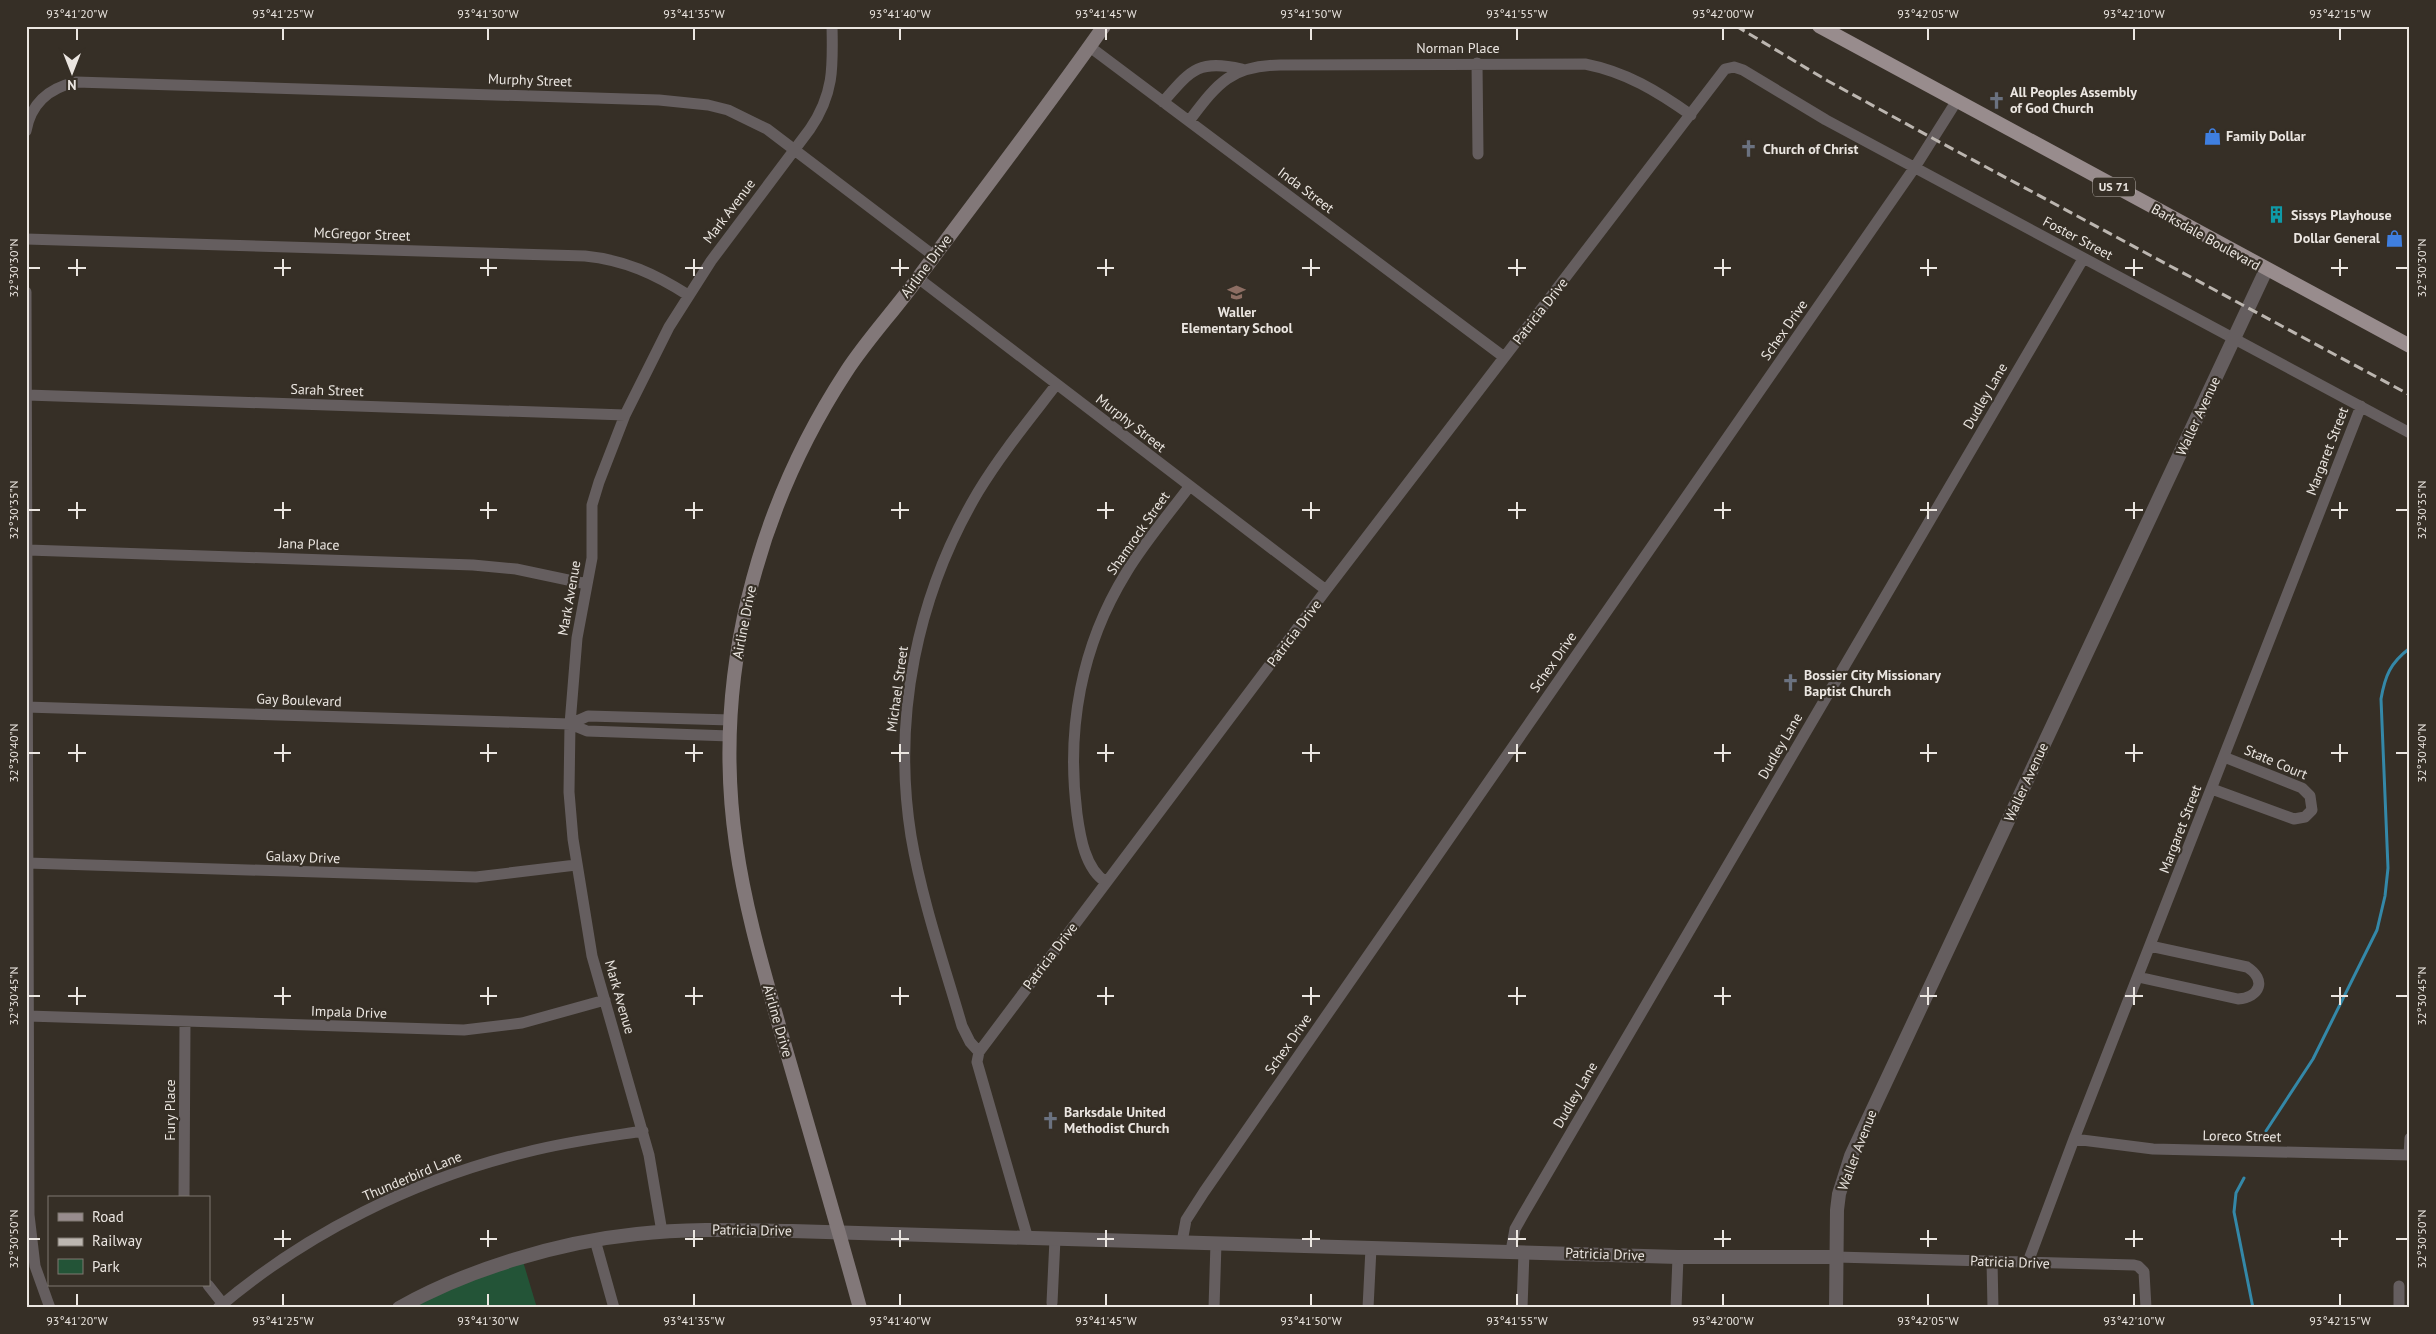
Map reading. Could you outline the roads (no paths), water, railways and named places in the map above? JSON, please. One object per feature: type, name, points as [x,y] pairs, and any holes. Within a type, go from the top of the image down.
[{"type":"main road","name":"Airline Drive","points":[[860,1308],[748,913],[733,819],[730,736],[739,638],[756,564],[783,492],[800,454],[847,370],[918,278],[1104,26]]},
{"type":"main road","name":"Barksdale Boulevard","points":[[1819,26],[2266,270],[2410,346]]},
{"type":"street","name":"Mark Avenue","points":[[662,1232],[653,1172],[643,1131],[592,956],[576,865],[569,792],[570,724],[576,652],[592,558],[592,506],[599,482],[625,415],[652,358],[688,295],[711,261],[816,120],[830,89],[833,68],[832,26]]},
{"type":"street","name":"Inda Street","points":[[1090,46],[1504,357]]},
{"type":"street","points":[[1477,63],[1478,154]]},
{"type":"street","name":"Norman Place","points":[[1163,102],[1183,78],[1200,68],[1220,65],[1242,69],[1274,65],[1572,63],[1610,69],[1631,77],[1656,90],[1691,115]]},
{"type":"street","name":"Patricia Drive","points":[[979,1052],[1326,590],[1722,72],[1734,67]]},
{"type":"street","name":"Foster Street","points":[[1734,67],[1746,72],[1804,107],[2410,433]]},
{"type":"street","name":"Norman Place","points":[[1188,121],[1216,87],[1242,69]]},
{"type":"street","name":"Murphy Street","points":[[26,131],[30,116],[39,100],[57,88],[76,82],[684,102],[728,110],[767,129],[795,148],[934,256]]},
{"type":"street","name":"Schex Drive","points":[[1182,1242],[1186,1220],[1204,1192],[1915,167],[1956,102]]},
{"type":"street","name":"McGregor Street","points":[[26,239],[585,256],[606,258],[644,269],[688,295]]},
{"type":"street","name":"Dudley Lane","points":[[1522,1308],[1515,1229],[1524,1212],[2083,258]]},
{"type":"street","name":"Waller Avenue","points":[[1836,1308],[1839,1194],[1851,1156],[2266,270]]},
{"type":"street","name":"Murphy Street","points":[[918,278],[1326,590]]},
{"type":"street","points":[[26,292],[30,1231],[35,1266],[50,1308]]},
{"type":"street","name":"Michael Street","points":[[979,1052],[970,1042],[962,1026],[915,858],[906,787],[905,742],[908,701],[921,629],[936,578],[954,536],[993,469],[1056,385]]},
{"type":"street","name":"Sarah Street","points":[[27,394],[625,415]]},
{"type":"street","name":"Margaret Street","points":[[2028,1262],[2074,1139],[2361,406]]},
{"type":"street","name":"Shamrock Street","points":[[1106,882],[1097,876],[1090,862],[1080,830],[1076,805],[1073,767],[1074,723],[1083,671],[1104,615],[1126,574],[1189,487]]},
{"type":"street","name":"Jana Place","points":[[28,550],[473,565],[516,569],[587,584]]},
{"type":"street","name":"Gay Boulevard","points":[[27,707],[570,724],[587,731],[730,736]]},
{"type":"street","name":"Gay Boulevard","points":[[570,724],[588,716],[731,720]]},
{"type":"street","name":"State Court","points":[[2212,789],[2294,819],[2305,817],[2312,810],[2310,796],[2302,788],[2224,757]]},
{"type":"street","name":"Galaxy Drive","points":[[27,863],[469,877],[576,865]]},
{"type":"street","points":[[2138,977],[2238,999],[2249,997],[2258,989],[2260,982],[2257,976],[2248,968],[2150,946]]},
{"type":"street","name":"Impala Drive","points":[[28,1016],[464,1030],[522,1023],[605,1000]]},
{"type":"street","name":"Fury Place","points":[[184,1196],[185,1022]]},
{"type":"street","points":[[979,1052],[978,1062],[1028,1238]]},
{"type":"street","name":"Thunderbird Lane","points":[[220,1306],[262,1274],[321,1235],[416,1188],[473,1167],[527,1152],[643,1131]]},
{"type":"street","points":[[2409,1155],[2410,1138]]},
{"type":"street","name":"Loreco Street","points":[[2074,1139],[2152,1149],[2409,1155]]},
{"type":"street","name":"Patricia Drive","points":[[399,1308],[489,1269],[532,1255],[595,1240],[662,1232],[706,1230],[838,1232],[1678,1257],[1836,1257],[2138,1266],[2142,1269],[2145,1277],[2146,1308]]},
{"type":"street","points":[[1052,1302],[1055,1239]]},
{"type":"street","points":[[595,1240],[614,1308]]},
{"type":"street","points":[[1214,1308],[1216,1243]]},
{"type":"street","points":[[1368,1308],[1370,1248]]},
{"type":"street","points":[[1676,1308],[1678,1257]]},
{"type":"street","points":[[1992,1261],[1993,1308]]},
{"type":"street","points":[[209,1286],[220,1306]]},
{"type":"street","points":[[2399,1286],[2399,1308]]},
{"type":"waterway","points":[[2266,1131],[2313,1059],[2377,930],[2385,896],[2388,868],[2381,699],[2384,683],[2390,670],[2410,648]]},
{"type":"waterway","points":[[2244,1178],[2236,1193],[2234,1212],[2253,1308]]},
{"type":"railway","points":[[1736,26],[1828,81],[2410,395]]},
{"type":"place","name":"All Peoples Assembly of God Church","points":[[1996,100]]},
{"type":"place","name":"Family Dollar","points":[[2212,136]]},
{"type":"place","name":"Church of Christ","points":[[1749,149]]},
{"type":"place","name":"Sissys Playhouse","points":[[2277,215]]},
{"type":"place","name":"Dollar General","points":[[2394,238]]},
{"type":"place","name":"Waller Elementary School","points":[[1237,292]]},
{"type":"place","name":"Bossier City Missionary Baptist Church","points":[[1790,683]]},
{"type":"place","name":"Barksdale United Methodist Church","points":[[1050,1120]]}]
